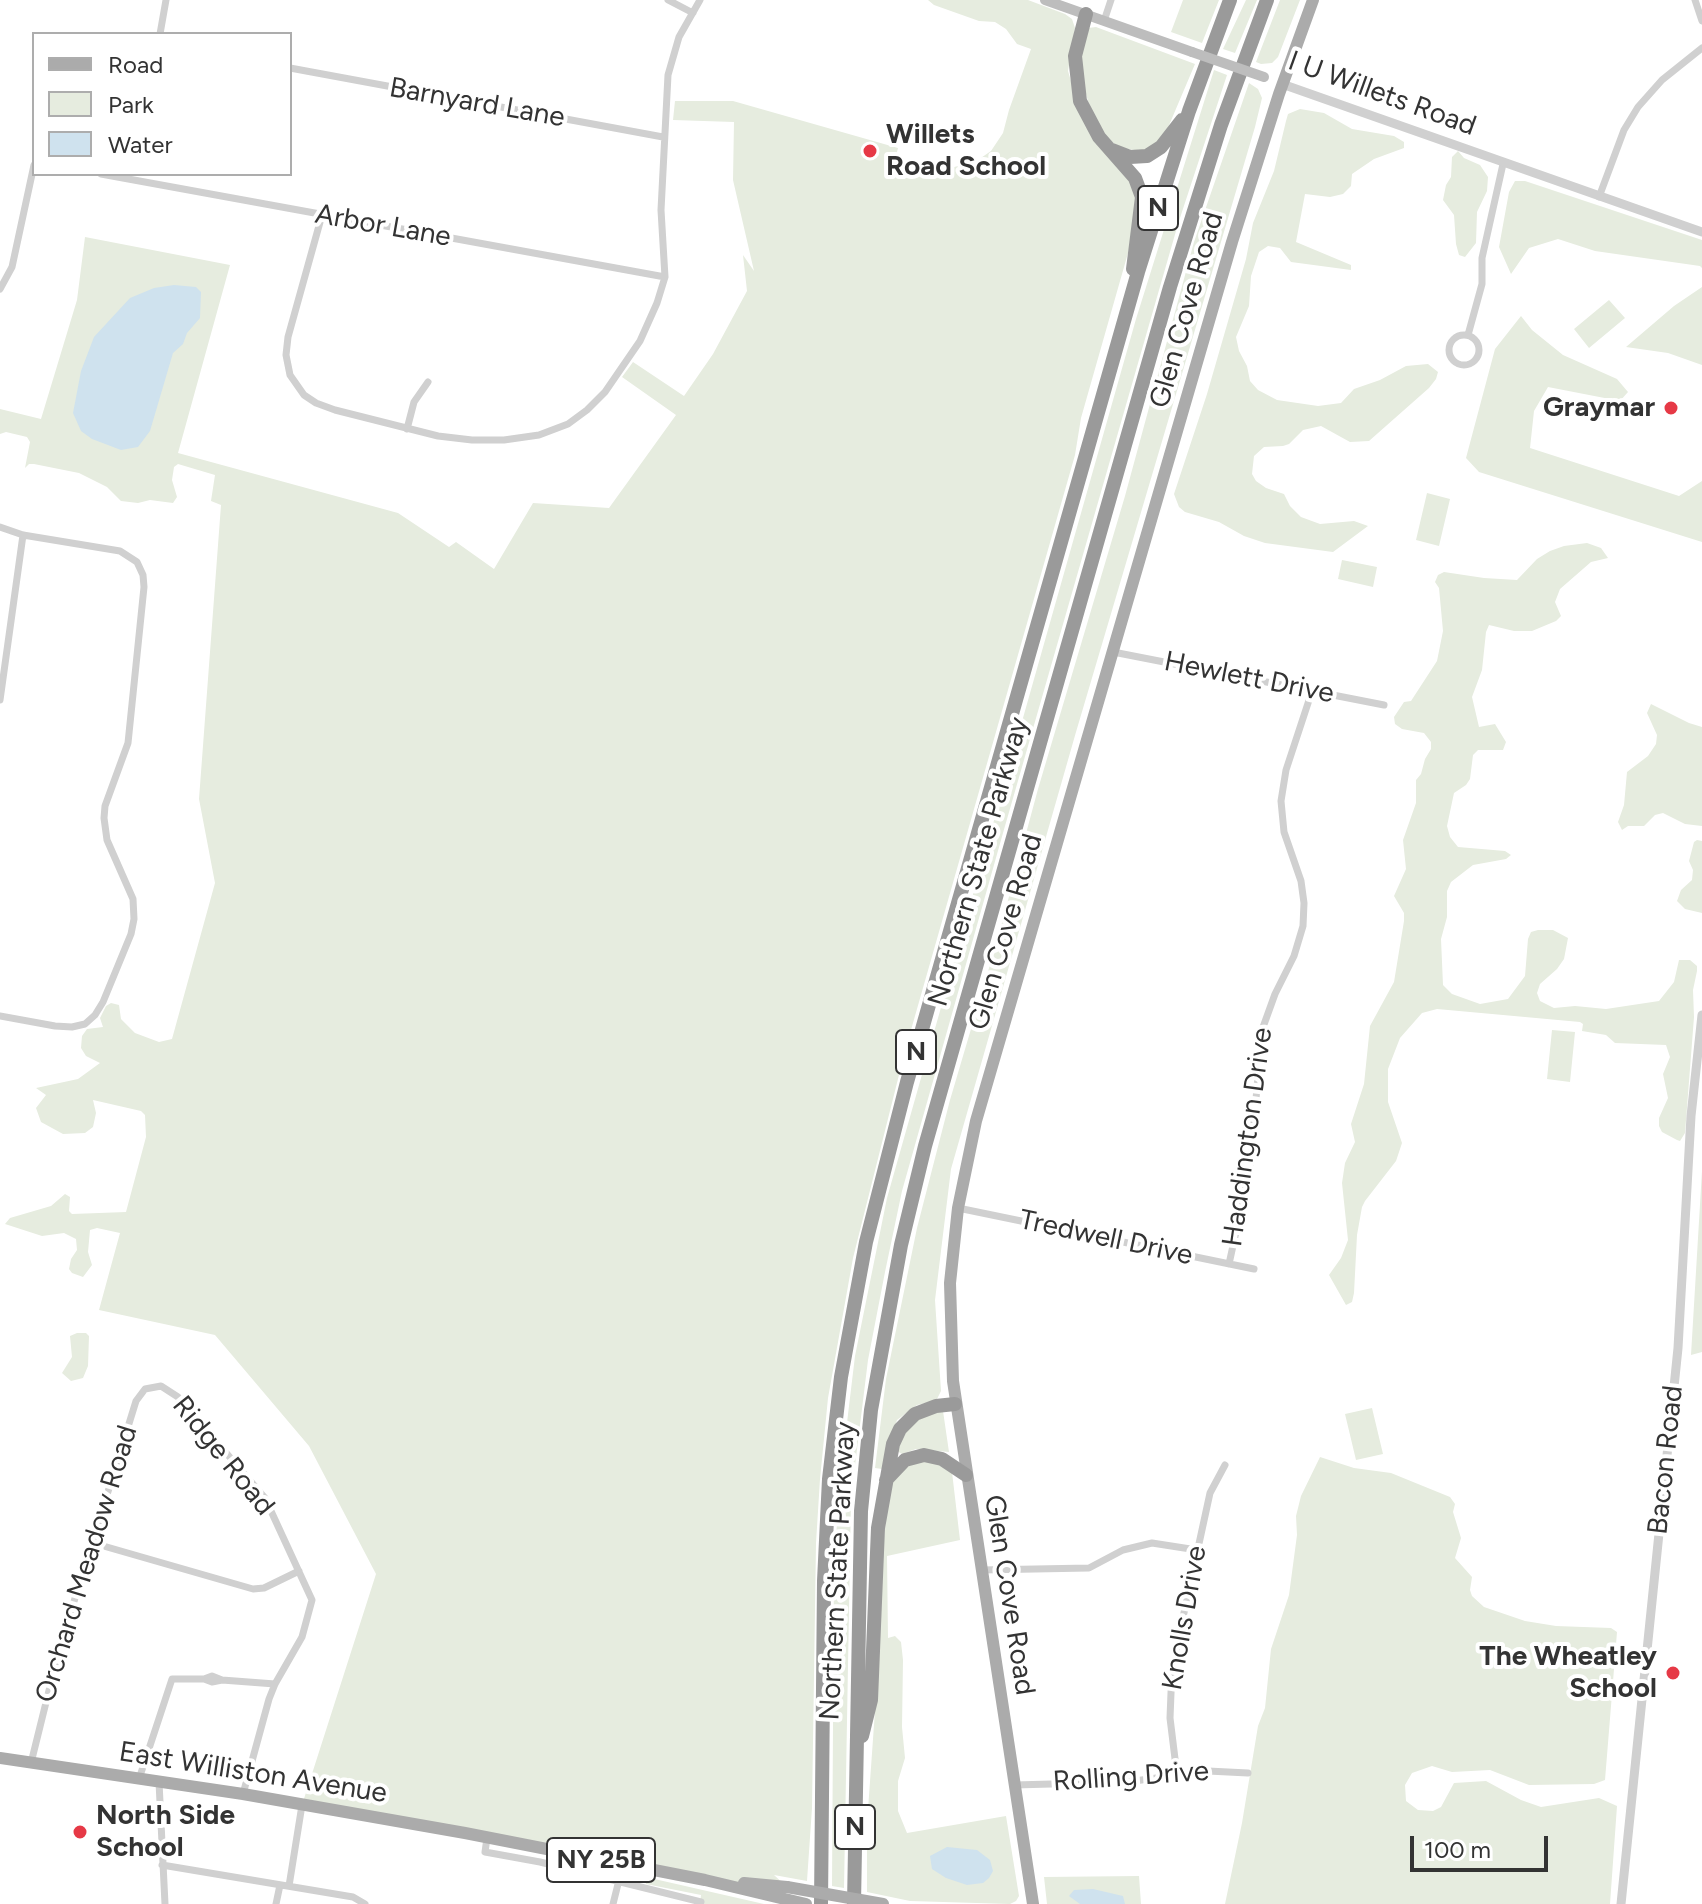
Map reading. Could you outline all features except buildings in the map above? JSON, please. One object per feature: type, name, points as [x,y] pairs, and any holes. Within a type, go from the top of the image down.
[{"type":"highway","name":"Northern State Parkway","points":[[821,1904],[825,1546],[832,1445],[852,1311],[873,1212],[907,1082],[1129,305],[1189,111],[1230,0]]},
{"type":"highway","name":"Northern State Parkway","points":[[854,1904],[859,1556],[863,1483],[876,1377],[906,1223],[925,1146],[1170,287],[1221,125],[1267,0]]},
{"type":"highway","points":[[1086,14],[1076,47],[1078,90],[1089,120],[1135,178],[1142,197],[1129,305]]},
{"type":"highway","points":[[1110,150],[1136,158],[1152,154],[1165,143],[1189,111]]},
{"type":"highway","points":[[856,1764],[871,1700],[876,1550],[893,1444],[902,1425],[921,1411],[955,1404]]},
{"type":"highway","points":[[885,1480],[905,1460],[924,1455],[942,1459],[966,1475]]},
{"type":"main road","name":"I U Willets Road","points":[[1045,0],[1282,84]]},
{"type":"main road","name":"Glen Cove Road","points":[[1033,1904],[955,1404],[950,1306],[958,1208],[976,1121],[1240,213],[1313,0]]},
{"type":"main road","name":"East Williston Avenue","points":[[0,1758],[243,1794],[492,1839]]},
{"type":"main road","name":"NY 25B","points":[[492,1839],[786,1894],[883,1904]]},
{"type":"main road","name":"NY 25B","points":[[786,1894],[806,1904]]},
{"type":"street","points":[[160,32],[166,0]]},
{"type":"street","points":[[668,0],[693,13]]},
{"type":"street","points":[[322,215],[288,337],[286,355],[290,375],[304,395],[316,403],[449,438],[504,440],[539,435],[568,424],[597,402],[628,359],[648,326],[665,277],[661,210],[666,91],[671,59],[700,0]]},
{"type":"street","points":[[1104,21],[1111,0]]},
{"type":"street","points":[[1695,0],[1702,21]]},
{"type":"street","points":[[1599,197],[1624,130],[1638,107],[1662,80],[1702,48]]},
{"type":"street","name":"Barnyard Lane","points":[[292,68],[663,137]]},
{"type":"street","name":"I U Willets Road","points":[[1282,84],[1702,232]]},
{"type":"street","points":[[1468,335],[1482,284],[1482,258],[1503,164]]},
{"type":"street","points":[[0,289],[12,267],[32,174]]},
{"type":"street","name":"Arbor Lane","points":[[112,176],[665,277]]},
{"type":"street","points":[[1468,335],[1476,341],[1478,356],[1471,363],[1461,364],[1451,356],[1450,344],[1455,337],[1468,335]]},
{"type":"street","points":[[407,429],[414,402],[428,382]]},
{"type":"street","points":[[0,527],[23,535],[120,551],[137,562],[143,575],[128,743],[105,806],[104,818],[107,840],[133,899],[134,919],[123,958],[103,1002],[85,1024],[55,1026],[0,1016]]},
{"type":"street","points":[[0,700],[23,535]]},
{"type":"street","name":"Hewlett Drive","points":[[1113,652],[1384,705]]},
{"type":"street","name":"Haddington Drive","points":[[1229,1264],[1250,1168],[1262,1030],[1294,956],[1303,926],[1301,881],[1284,832],[1281,801],[1286,770],[1312,691]]},
{"type":"street","name":"Bacon Road","points":[[1621,1904],[1678,1348],[1691,1116],[1702,1015]]},
{"type":"street","name":"Tredwell Drive","points":[[958,1208],[1254,1269]]},
{"type":"street","name":"Orchard Meadow Road","points":[[31,1763],[59,1650],[136,1401],[145,1389],[164,1387]]},
{"type":"street","name":"Ridge Road","points":[[164,1387],[178,1397],[265,1498],[311,1597],[312,1606],[301,1640],[275,1684],[243,1794]]},
{"type":"street","name":"Knolls Drive","points":[[1177,1775],[1170,1718],[1172,1668],[1210,1493],[1225,1465]]},
{"type":"street","points":[[93,1543],[253,1589],[264,1588],[299,1571]]},
{"type":"street","points":[[981,1570],[1089,1568],[1123,1550],[1152,1543],[1197,1550]]},
{"type":"street","points":[[139,1779],[172,1679],[212,1676],[222,1680],[275,1684]]},
{"type":"street","name":"Rolling Drive","points":[[1014,1785],[1127,1782],[1219,1770],[1248,1773]]},
{"type":"street","points":[[159,1782],[165,1904]]},
{"type":"street","points":[[276,1904],[284,1886],[302,1805]]},
{"type":"street","points":[[492,1839],[485,1852],[701,1902]]},
{"type":"street","points":[[613,1904],[623,1864]]},
{"type":"street","points":[[162,1865],[353,1897],[365,1904]]},
{"type":"green space","points":[[928,0],[1028,0],[1072,19],[1075,28],[1068,71],[1081,115],[1131,181],[1140,199],[1128,253],[1081,418],[1075,455],[905,1051],[853,1258],[828,1398],[820,1479],[816,1543],[812,1808],[807,1881],[774,1875],[787,1887],[705,1880],[302,1805],[376,1574],[309,1446],[215,1335],[99,1310],[120,1233],[97,1228],[90,1230],[88,1252],[92,1265],[83,1277],[69,1269],[77,1250],[76,1239],[64,1233],[42,1236],[5,1224],[10,1218],[51,1206],[65,1194],[70,1197],[69,1211],[72,1214],[126,1212],[146,1137],[145,1115],[141,1111],[93,1100],[96,1113],[93,1127],[85,1133],[63,1134],[41,1122],[36,1108],[46,1095],[36,1088],[78,1079],[100,1063],[86,1056],[81,1048],[82,1036],[87,1029],[103,1027],[100,1018],[111,1003],[119,1005],[121,1019],[135,1033],[159,1042],[172,1039],[215,883],[199,799],[221,505],[211,501],[215,475],[178,464],[174,467],[172,480],[177,497],[173,503],[121,501],[107,487],[79,473],[34,464],[25,468],[30,442],[27,437],[6,432],[0,434],[0,409],[41,419],[77,300],[85,237],[230,265],[178,453],[398,513],[449,547],[456,542],[494,569],[533,503],[609,508],[676,415],[622,377],[633,362],[684,396],[713,354],[747,291],[743,255],[754,271],[733,180],[734,122],[673,120],[675,101],[733,101],[898,148],[896,156],[928,168],[931,163],[950,168],[975,162],[991,151],[1003,133],[1031,49],[1017,44],[1006,29],[995,22],[979,21]]},
{"type":"green space","points":[[1183,0],[1219,0],[1202,43],[1171,32]]},
{"type":"green space","points":[[1246,0],[1257,0],[1235,53],[1223,49]]},
{"type":"green space","points":[[1280,0],[1300,0],[1278,57],[1272,63],[1261,64],[1256,62]]},
{"type":"green space","points":[[1096,27],[1195,64],[1167,130],[1160,141],[1142,151],[1119,148],[1103,134],[1093,119],[1081,76],[1083,36],[1088,28]]},
{"type":"green space","points":[[1214,70],[1227,75],[1178,224],[902,1191],[868,1360],[851,1498],[844,1888],[832,1886],[834,1566],[840,1481],[855,1356],[887,1198],[1136,319]]},
{"type":"green space","points":[[1249,83],[1258,89],[1262,98],[1255,127],[951,1169],[935,1300],[941,1391],[936,1401],[917,1405],[897,1420],[882,1469],[875,1468],[886,1379],[917,1228],[950,1100],[1125,496],[1194,242]]},
{"type":"green space","points":[[1300,109],[1324,113],[1352,129],[1394,136],[1404,142],[1404,148],[1374,159],[1352,174],[1351,186],[1343,194],[1330,197],[1305,194],[1296,242],[1351,265],[1351,270],[1291,262],[1280,248],[1268,246],[1259,252],[1251,276],[1249,306],[1236,337],[1250,381],[1258,390],[1277,400],[1318,406],[1341,403],[1354,389],[1406,366],[1428,364],[1438,372],[1429,388],[1369,441],[1350,442],[1321,426],[1303,430],[1289,444],[1264,447],[1254,456],[1252,474],[1256,481],[1284,494],[1301,517],[1320,524],[1354,521],[1368,526],[1333,552],[1265,543],[1244,536],[1219,522],[1185,512],[1179,507],[1174,494],[1207,394],[1246,259],[1253,223],[1274,171],[1288,114]]},
{"type":"green space","points":[[1458,151],[1464,158],[1480,165],[1488,177],[1487,191],[1477,212],[1476,243],[1465,257],[1459,255],[1454,215],[1443,200],[1451,177],[1452,157]]},
{"type":"green space","points":[[1515,181],[1525,181],[1702,240],[1702,268],[1595,251],[1558,239],[1529,248],[1511,274],[1499,247],[1509,192]]},
{"type":"green space","points":[[1702,287],[1702,365],[1668,353],[1626,347],[1674,306]]},
{"type":"green space","points":[[1609,300],[1625,318],[1589,348],[1574,329]]},
{"type":"green space","points":[[1521,316],[1532,330],[1563,355],[1617,379],[1628,392],[1620,401],[1548,387],[1534,411],[1530,448],[1679,496],[1702,481],[1702,542],[1479,472],[1466,458],[1495,349]]},
{"type":"green space","points":[[1427,493],[1450,499],[1439,546],[1416,540]]},
{"type":"green space","points":[[1587,543],[1601,548],[1608,558],[1591,562],[1560,589],[1555,602],[1561,616],[1556,621],[1532,631],[1514,631],[1489,625],[1486,632],[1482,670],[1472,697],[1479,727],[1495,724],[1506,742],[1503,750],[1478,750],[1473,755],[1470,779],[1454,793],[1447,826],[1450,837],[1458,847],[1505,851],[1511,855],[1506,859],[1473,865],[1451,882],[1441,939],[1443,985],[1452,994],[1480,1004],[1508,999],[1525,976],[1528,939],[1531,932],[1538,930],[1553,930],[1568,938],[1564,959],[1540,984],[1537,993],[1540,1001],[1554,1008],[1575,1006],[1606,1009],[1659,1001],[1674,982],[1679,960],[1690,960],[1697,966],[1697,971],[1693,990],[1694,1017],[1685,1133],[1680,1141],[1662,1132],[1659,1126],[1659,1118],[1668,1098],[1663,1074],[1670,1057],[1666,1045],[1615,1043],[1606,1035],[1582,1031],[1583,1024],[1580,1022],[1437,1009],[1422,1013],[1400,1038],[1388,1069],[1388,1102],[1402,1143],[1396,1161],[1362,1207],[1354,1293],[1352,1302],[1346,1305],[1329,1275],[1341,1258],[1348,1240],[1342,1183],[1345,1163],[1355,1142],[1351,1124],[1364,1084],[1370,1026],[1394,982],[1404,913],[1394,896],[1406,869],[1403,840],[1416,803],[1416,780],[1431,749],[1431,742],[1424,733],[1402,729],[1395,724],[1394,717],[1404,702],[1411,701],[1437,661],[1443,631],[1439,588],[1435,582],[1438,575],[1444,572],[1517,580],[1537,559],[1550,551]]},
{"type":"green space","points":[[1342,560],[1377,567],[1373,587],[1338,579]]},
{"type":"green space","points":[[1651,704],[1702,727],[1702,826],[1685,824],[1663,813],[1655,815],[1644,826],[1628,826],[1622,830],[1618,822],[1624,805],[1627,772],[1648,756],[1656,744],[1657,735],[1647,713]]},
{"type":"green space","points":[[1697,840],[1702,841],[1702,913],[1685,909],[1677,901],[1681,890],[1692,880],[1693,870],[1689,861]]},
{"type":"green space","points":[[1552,1030],[1575,1032],[1570,1082],[1547,1079]]},
{"type":"green space","points":[[1702,1171],[1702,1352],[1691,1355]]},
{"type":"green space","points":[[77,1333],[89,1336],[88,1366],[83,1378],[71,1381],[62,1373],[72,1357],[70,1336]]},
{"type":"green space","points":[[1372,1408],[1383,1454],[1356,1460],[1345,1414]]},
{"type":"green space","points":[[943,1411],[949,1452],[916,1449],[902,1454],[895,1450],[900,1437],[924,1413]]},
{"type":"green space","points":[[1320,1457],[1354,1468],[1391,1473],[1450,1497],[1455,1504],[1453,1512],[1461,1538],[1455,1558],[1472,1577],[1472,1596],[1484,1607],[1525,1621],[1556,1626],[1611,1628],[1617,1632],[1605,1780],[1594,1784],[1529,1785],[1490,1770],[1452,1772],[1432,1766],[1412,1773],[1405,1785],[1406,1801],[1418,1810],[1433,1811],[1441,1807],[1454,1783],[1486,1781],[1541,1807],[1599,1798],[1617,1806],[1610,1904],[1225,1904],[1258,1726],[1265,1708],[1271,1649],[1289,1595],[1297,1535],[1296,1516],[1301,1496]]},
{"type":"green space","points":[[924,1460],[952,1472],[960,1540],[887,1556],[888,1638],[895,1636],[901,1642],[903,1660],[905,1758],[898,1781],[898,1811],[907,1833],[1006,1816],[1019,1896],[1010,1904],[910,1901],[867,1892],[867,1824],[879,1654],[881,1564],[888,1501],[892,1483],[910,1464]]},
{"type":"green space","points":[[1139,1876],[1141,1904],[1047,1904],[1044,1877]]},
{"type":"green space","points":[[645,1879],[764,1904],[700,1904],[701,1895],[646,1884]]},
{"type":"water","points":[[174,285],[196,287],[201,292],[200,318],[187,333],[183,344],[173,353],[150,431],[138,447],[121,450],[92,439],[81,431],[73,413],[81,371],[94,337],[130,298],[154,288]]},
{"type":"water","points":[[947,1847],[977,1850],[990,1860],[993,1871],[989,1878],[983,1883],[967,1885],[932,1869],[930,1856]]},
{"type":"water","points":[[1093,1889],[1123,1896],[1125,1904],[1080,1904],[1069,1896],[1074,1890]]},
{"type":"place","name":"Willets Road School","points":[[870,151]]},
{"type":"place","name":"Graymar","points":[[1671,408]]},
{"type":"place","name":"The Wheatley School","points":[[1673,1673]]},
{"type":"place","name":"North Side School","points":[[80,1832]]}]
